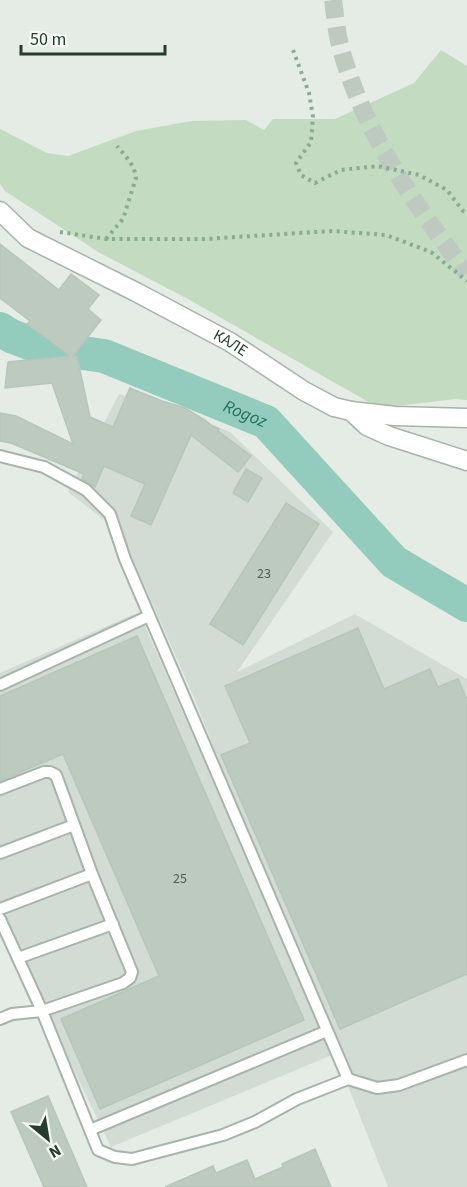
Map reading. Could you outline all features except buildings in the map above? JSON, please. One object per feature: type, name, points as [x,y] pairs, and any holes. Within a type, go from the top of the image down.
[{"type":"street","name":"КАЛЕ","points":[[0,211],[28,238],[230,342],[304,391],[334,407],[351,411],[366,426],[388,436],[467,461]]},
{"type":"street","points":[[351,411],[395,416],[467,418]]},
{"type":"lane","points":[[0,456],[44,467],[86,490],[110,514],[125,559],[149,616],[348,1079]]},
{"type":"lane","points":[[0,684],[149,616]]},
{"type":"lane","points":[[0,789],[44,772],[56,775],[92,874],[132,972],[130,978],[123,983],[42,1011],[12,1014],[0,1019]]},
{"type":"lane","points":[[0,853],[74,825]]},
{"type":"lane","points":[[0,909],[92,874]]},
{"type":"lane","points":[[0,919],[42,1011],[98,1150],[115,1157],[132,1159],[223,1135],[255,1122],[297,1099],[348,1079],[377,1088],[399,1085],[467,1060]]},
{"type":"lane","points":[[18,958],[113,924]]},
{"type":"lane","points":[[90,1130],[327,1031]]},
{"type":"path","points":[[293,50],[309,93],[313,117],[311,142],[296,163],[300,175],[315,183],[341,170],[378,166],[419,175],[447,190],[467,213]]},
{"type":"path","points":[[106,239],[123,219],[136,178],[136,172],[117,146]]},
{"type":"path","points":[[54,231],[106,239],[204,239],[332,231],[386,235],[431,252],[467,281]]},
{"type":"shaded area","points":[[119,394],[179,409],[230,432],[333,532],[237,672],[355,614],[467,679],[467,1187],[388,1187],[193,695],[121,533],[68,492]]},
{"type":"shaded area","points":[[139,612],[332,1055],[111,1147],[0,917],[0,673]]},
{"type":"green space","points":[[441,50],[467,66],[467,400],[456,399],[379,408],[188,299],[100,253],[5,191],[0,184],[0,129],[47,153],[68,156],[136,131],[191,121],[246,120],[264,130],[273,119],[335,119],[414,83]]},
{"type":"waterway","name":"Rogoz","points":[[0,329],[11,336],[40,347],[104,356],[266,422],[394,562],[467,605]]},
{"type":"tunnel","points":[[333,0],[339,41],[360,104],[409,192],[467,273]]}]
